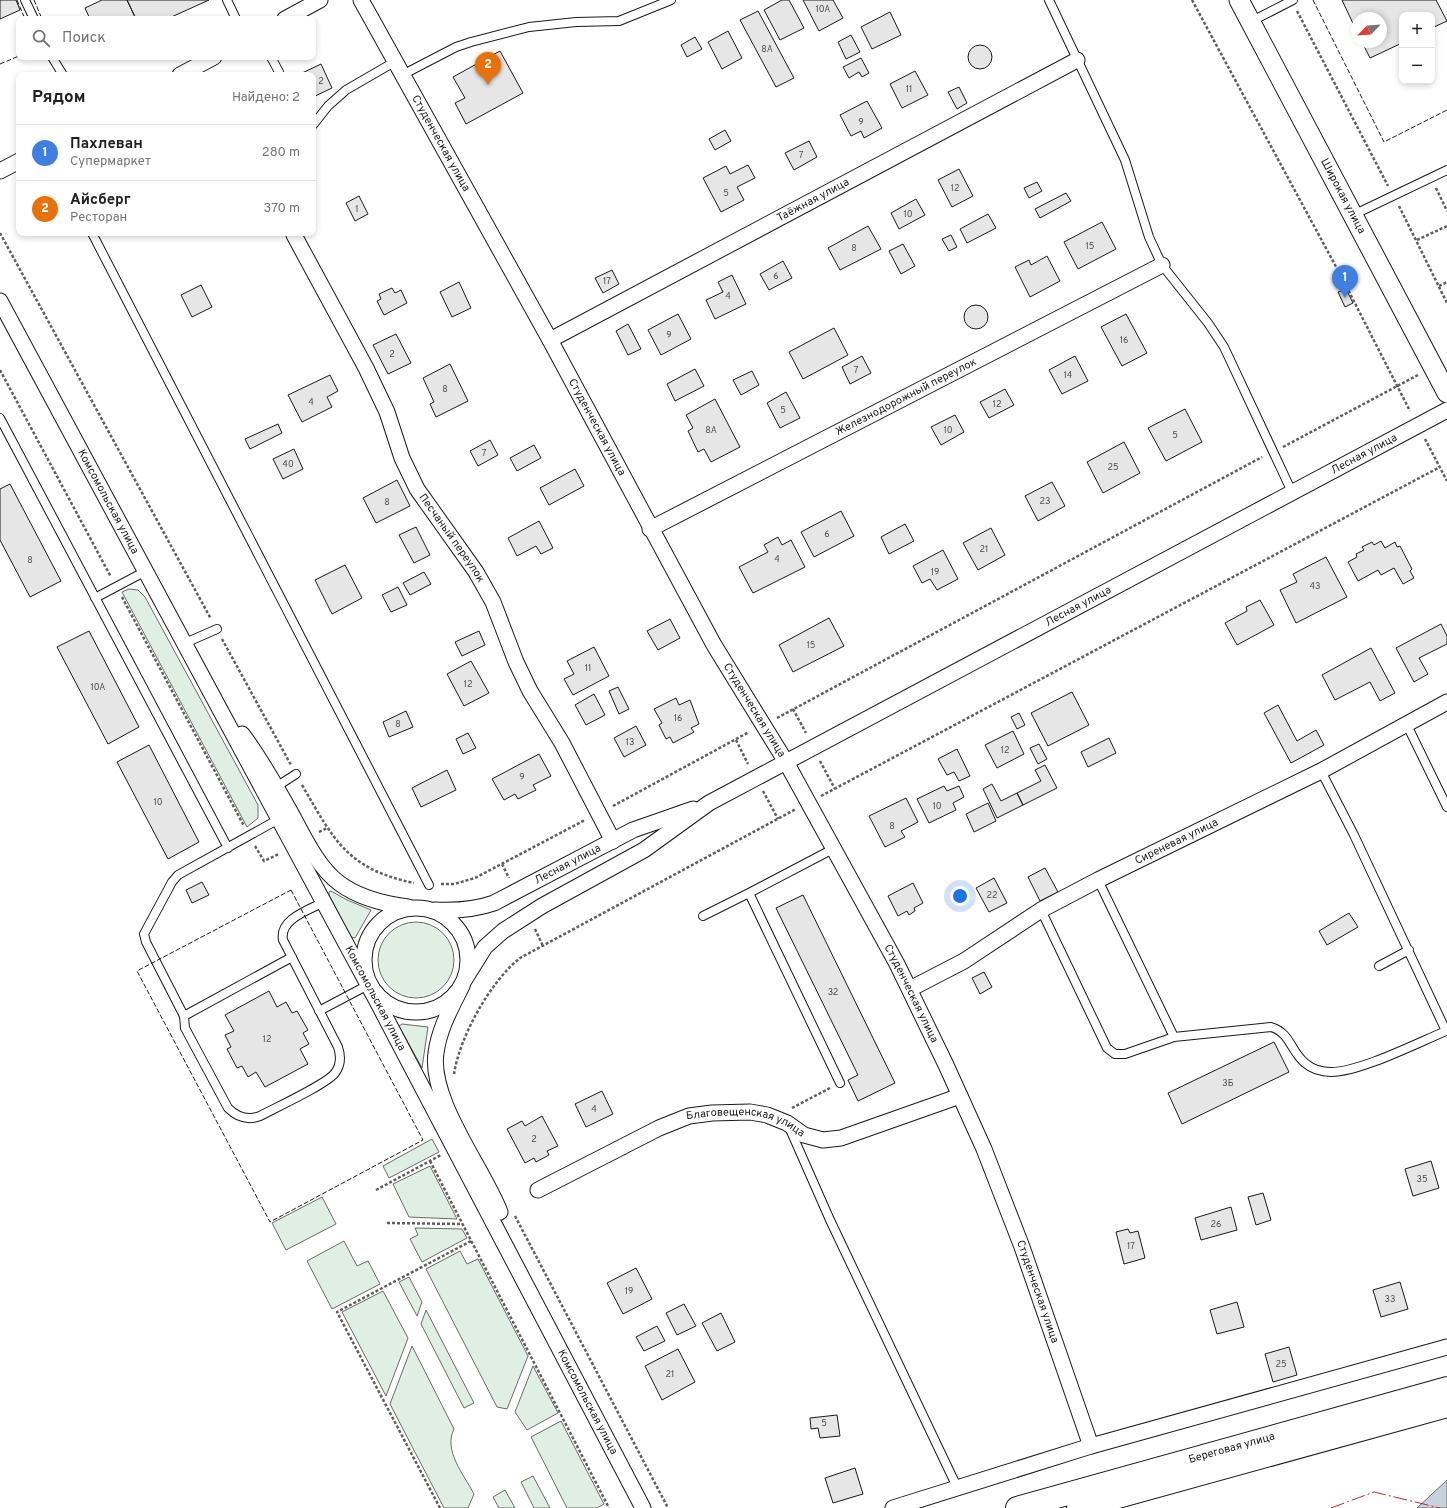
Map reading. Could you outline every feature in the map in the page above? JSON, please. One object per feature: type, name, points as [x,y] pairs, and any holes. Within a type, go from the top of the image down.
[{"type":"main road","name":"Береговая улица","points":[[1017,1508],[1447,1388]]},
{"type":"main road","name":"Береговая улица","points":[[1078,1508],[1447,1406]]},
{"type":"street","points":[[291,16],[320,0]]},
{"type":"street","name":"Студенческая улица","points":[[361,0],[550,340],[650,529],[714,645],[786,762],[910,989],[984,1149],[1022,1247],[1091,1446]]},
{"type":"street","name":"Широкая улица","points":[[1239,0],[1447,393]]},
{"type":"street","points":[[186,72],[208,60]]},
{"type":"street","name":"Таёжная улица","points":[[550,340],[1077,60]]},
{"type":"street","points":[[0,171],[16,163]]},
{"type":"street","name":"Песчаный переулок","points":[[294,236],[366,368],[387,412],[402,458],[417,489],[476,572],[493,602],[516,662],[530,691],[562,743],[613,841]]},
{"type":"street","name":"Железнодорожный переулок","points":[[650,529],[1162,265]]},
{"type":"street","name":"Комсомольская улица","points":[[0,301],[279,819],[299,843],[330,874],[350,889],[374,900],[421,908]]},
{"type":"street","name":"Лесная улица","points":[[464,983],[486,947],[503,931],[538,909],[644,850],[709,803],[1447,410]]},
{"type":"street","name":"Комсомольская улица","points":[[216,702],[261,760],[276,787],[324,902],[370,985],[379,1005],[533,1295],[643,1508]]},
{"type":"street","name":"Сиреневая улица","points":[[910,989],[971,957],[1041,910],[1098,880],[1321,771],[1406,723],[1447,702]]},
{"type":"street","name":"Лесная улица","points":[[421,908],[459,911],[485,906],[504,898],[633,830],[709,803]]},
{"type":"street","points":[[421,908],[437,912],[446,917],[460,932],[466,945],[468,969],[464,983],[446,1004],[433,1010],[419,1013],[396,1008],[383,1001],[370,985],[364,958],[367,941],[378,924],[393,913],[406,909],[421,908]]},
{"type":"street","name":"Комсомольская улица","points":[[464,983],[439,1034],[435,1055],[437,1079],[446,1106],[498,1207],[533,1295]]},
{"type":"street","name":"Благовещенская улица","points":[[538,1190],[659,1128],[689,1116],[712,1113],[750,1112],[767,1114],[785,1118],[804,1135],[823,1140],[841,1138],[960,1096]]},
{"type":"street","points":[[893,1508],[1091,1446],[1447,1347]]},
{"type":"lane","points":[[25,0],[33,16]]},
{"type":"lane","points":[[227,0],[235,16]]},
{"type":"lane","points":[[316,121],[328,106],[346,90],[456,47],[529,27],[576,22],[619,21],[671,0]]},
{"type":"lane","points":[[1049,0],[1125,160],[1149,237],[1162,265],[1208,323],[1224,347],[1292,492]]},
{"type":"lane","points":[[1250,22],[1277,3],[1292,0]]},
{"type":"lane","points":[[54,60],[60,72]]},
{"type":"lane","points":[[273,60],[279,72]]},
{"type":"lane","points":[[1353,215],[1447,170]]},
{"type":"lane","points":[[94,236],[429,885]]},
{"type":"lane","points":[[0,418],[228,848]]},
{"type":"lane","points":[[95,598],[146,571]]},
{"type":"lane","points":[[185,643],[217,629]]},
{"type":"lane","points":[[1406,723],[1447,807]]},
{"type":"lane","points":[[1041,910],[1107,1048],[1114,1054],[1125,1054],[1174,1037],[1271,1027],[1279,1029],[1286,1035],[1305,1064],[1320,1071],[1344,1071],[1363,1065],[1446,1031],[1354,835],[1321,771]]},
{"type":"lane","points":[[276,787],[296,774]]},
{"type":"lane","points":[[279,819],[178,876],[172,882],[144,934],[146,942],[184,1016],[185,1028],[228,1108],[237,1116],[250,1119],[260,1116],[325,1081],[335,1074],[339,1067],[340,1054],[282,934],[286,924],[324,902]]},
{"type":"lane","points":[[703,916],[833,849]]},
{"type":"lane","points":[[1098,880],[1174,1037]]},
{"type":"lane","points":[[749,893],[840,1083]]},
{"type":"lane","points":[[1379,966],[1409,950]]},
{"type":"lane","points":[[184,1016],[292,957]]},
{"type":"lane","points":[[319,1011],[370,985]]},
{"type":"lane","points":[[785,1118],[830,1220],[957,1487]]},
{"type":"path","points":[[1192,0],[1341,276],[1447,481]]},
{"type":"path","points":[[1292,0],[1417,240],[1447,303]]},
{"type":"path","points":[[1431,178],[1447,211]]},
{"type":"path","points":[[1417,240],[1447,226]]},
{"type":"path","points":[[0,233],[327,828],[342,848],[367,867],[397,880],[429,885],[454,884],[475,878],[1434,367]]},
{"type":"path","points":[[1439,286],[1447,282]]},
{"type":"path","points":[[0,370],[249,836],[264,861],[327,828]]},
{"type":"path","points":[[453,1076],[460,1048],[484,1002],[500,977],[514,963],[808,803],[1440,467]]},
{"type":"path","points":[[785,1118],[840,1083]]},
{"type":"path","points":[[376,1190],[455,1148]]},
{"type":"path","points":[[430,1161],[609,1508]]},
{"type":"path","points":[[514,1215],[668,1508]]},
{"type":"path","points":[[387,1223],[462,1224]]},
{"type":"path","points":[[440,1508],[338,1312],[471,1241]]},
{"type":"green space","points":[[129,589],[138,590],[145,597],[258,805],[258,818],[247,827],[122,592]]},
{"type":"green space","points":[[331,891],[347,900],[371,910],[355,938],[351,937],[329,895],[329,892]]},
{"type":"green space","points":[[416,922],[430,925],[443,933],[451,946],[454,960],[451,974],[443,987],[430,995],[416,998],[402,995],[389,987],[381,974],[378,960],[381,946],[389,933],[402,925]]},
{"type":"green space","points":[[402,1024],[428,1027],[422,1068],[399,1026]]},
{"type":"green space","points":[[432,1139],[439,1152],[389,1178],[383,1166]]},
{"type":"green space","points":[[430,1166],[457,1219],[409,1217],[393,1184]]},
{"type":"green space","points":[[322,1197],[336,1224],[286,1250],[272,1223]]},
{"type":"green space","points":[[415,1228],[462,1229],[467,1238],[422,1262],[410,1239],[418,1235]]},
{"type":"green space","points":[[344,1241],[357,1266],[368,1261],[380,1284],[332,1309],[307,1261]]},
{"type":"green space","points":[[460,1251],[467,1264],[478,1259],[528,1356],[507,1409],[497,1407],[426,1269]]},
{"type":"green space","points":[[409,1277],[422,1302],[417,1316],[399,1282]]},
{"type":"green space","points":[[383,1291],[408,1338],[386,1396],[342,1312]]},
{"type":"green space","points":[[426,1310],[474,1403],[464,1408],[421,1324]]},
{"type":"green space","points":[[412,1346],[454,1429],[451,1437],[453,1454],[460,1471],[474,1494],[468,1508],[444,1508],[390,1404]]},
{"type":"green space","points":[[533,1366],[558,1413],[527,1430],[515,1412]]},
{"type":"green space","points":[[561,1421],[604,1504],[597,1508],[567,1508],[531,1437]]},
{"type":"green space","points":[[533,1476],[550,1508],[534,1508],[521,1482]]},
{"type":"green space","points":[[505,1490],[515,1508],[499,1508],[493,1497]]},
{"type":"shaded area","points":[[1447,1480],[1447,1508],[1417,1508]]},
{"type":"building","points":[[0,0],[16,0],[20,10],[0,19]]},
{"type":"building","points":[[102,0],[127,0],[135,16],[89,16],[85,8]]},
{"type":"building","points":[[127,0],[209,0],[174,16],[135,16]]},
{"type":"building","points":[[782,0],[789,0],[804,28],[780,40],[764,10]]},
{"type":"building","points":[[803,0],[833,0],[843,18],[819,31]]},
{"type":"building","points":[[1342,0],[1436,0],[1447,21],[1435,27],[1435,12],[1399,12],[1399,44],[1370,58],[1365,48],[1387,48],[1387,12],[1351,12],[1351,19]]},
{"type":"building","points":[[758,11],[794,78],[776,87],[740,20]]},
{"type":"building","points":[[890,12],[901,35],[872,49],[861,27]]},
{"type":"building","points":[[728,31],[742,58],[722,69],[708,42]]},
{"type":"building","points":[[851,35],[860,52],[846,59],[838,42]]},
{"type":"building","points":[[695,37],[702,49],[687,57],[681,45]]},
{"type":"building","points":[[980,45],[989,48],[992,57],[989,66],[980,69],[971,66],[968,57],[971,48]]},
{"type":"building","points":[[500,51],[523,93],[466,124],[455,103],[465,98],[453,77]]},
{"type":"building","points":[[861,58],[869,73],[862,77],[859,72],[849,78],[843,67]]},
{"type":"building","points":[[321,64],[332,88],[316,96],[316,72],[304,72]]},
{"type":"building","points":[[915,71],[928,95],[902,108],[890,84]]},
{"type":"building","points":[[959,87],[967,103],[957,109],[948,92]]},
{"type":"building","points":[[867,101],[882,128],[864,138],[861,131],[851,136],[840,115]]},
{"type":"building","points":[[725,130],[731,141],[715,150],[709,139]]},
{"type":"building","points":[[809,141],[817,157],[794,170],[785,153]]},
{"type":"building","points":[[748,165],[755,178],[737,187],[744,200],[721,212],[703,178],[726,166],[730,174]]},
{"type":"building","points":[[959,169],[973,196],[952,207],[938,180]]},
{"type":"building","points":[[1037,182],[1042,191],[1029,198],[1024,188]]},
{"type":"building","points":[[1066,193],[1071,201],[1040,218],[1035,209]]},
{"type":"building","points":[[359,196],[368,214],[355,221],[346,203]]},
{"type":"building","points":[[916,199],[925,215],[899,229],[891,213]]},
{"type":"building","points":[[988,214],[996,228],[967,243],[960,229]]},
{"type":"building","points":[[1102,222],[1116,249],[1078,269],[1064,242]]},
{"type":"building","points":[[868,226],[881,249],[840,270],[828,248]]},
{"type":"building","points":[[951,235],[957,247],[949,251],[942,239]]},
{"type":"building","points":[[903,244],[915,266],[901,274],[889,251]]},
{"type":"building","points":[[1047,256],[1060,281],[1030,297],[1015,267],[1029,260],[1031,265]]},
{"type":"building","points":[[783,261],[792,278],[769,290],[760,274]]},
{"type":"building","points":[[612,270],[619,284],[603,293],[595,278]]},
{"type":"building","points":[[732,275],[746,304],[715,319],[706,300],[723,292],[718,282]]},
{"type":"building","points":[[459,282],[471,308],[452,317],[440,292]]},
{"type":"building","points":[[201,285],[212,307],[192,317],[181,295]]},
{"type":"building","points":[[392,288],[395,293],[401,290],[407,303],[384,315],[377,301],[381,299],[379,294]]},
{"type":"building","points":[[1346,289],[1353,303],[1345,307],[1338,292]]},
{"type":"building","points":[[976,305],[985,308],[988,317],[985,326],[976,329],[967,326],[964,317],[967,308]]},
{"type":"building","points":[[678,314],[691,339],[661,355],[648,330]]},
{"type":"building","points":[[1126,314],[1147,353],[1122,366],[1101,327]]},
{"type":"building","points":[[628,324],[641,349],[628,355],[616,331]]},
{"type":"building","points":[[834,328],[848,355],[803,379],[789,352]]},
{"type":"building","points":[[396,334],[411,363],[388,374],[373,345]]},
{"type":"building","points":[[862,356],[871,373],[850,384],[842,367]]},
{"type":"building","points":[[1075,356],[1088,381],[1062,394],[1049,370]]},
{"type":"building","points":[[450,364],[468,401],[436,417],[430,404],[434,402],[423,378]]},
{"type":"building","points":[[695,369],[704,386],[675,401],[667,384]]},
{"type":"building","points":[[752,371],[759,385],[741,395],[733,380]]},
{"type":"building","points":[[330,375],[338,391],[327,397],[332,407],[302,422],[288,395]]},
{"type":"building","points":[[1005,389],[1014,405],[989,418],[980,402]]},
{"type":"building","points":[[786,392],[800,418],[780,428],[767,403]]},
{"type":"building","points":[[715,399],[740,447],[711,462],[704,449],[698,452],[688,431],[693,428],[686,415]]},
{"type":"building","points":[[1185,409],[1202,442],[1166,461],[1148,428]]},
{"type":"building","points":[[955,415],[964,432],[941,445],[931,427]]},
{"type":"building","points":[[278,424],[282,433],[250,449],[245,439]]},
{"type":"building","points":[[490,440],[498,455],[478,466],[470,451]]},
{"type":"building","points":[[1124,442],[1140,473],[1103,493],[1087,462]]},
{"type":"building","points":[[534,445],[541,458],[517,471],[510,458]]},
{"type":"building","points":[[294,449],[303,469],[283,479],[273,459]]},
{"type":"building","points":[[575,469],[584,486],[549,505],[540,488]]},
{"type":"building","points":[[397,480],[410,506],[376,523],[363,498]]},
{"type":"building","points":[[1052,482],[1065,506],[1038,521],[1025,496]]},
{"type":"building","points":[[10,484],[61,581],[30,597],[0,540],[0,489]]},
{"type":"building","points":[[841,511],[854,536],[814,557],[801,532]]},
{"type":"building","points":[[539,521],[553,548],[541,554],[536,546],[517,556],[508,538]]},
{"type":"building","points":[[905,524],[914,541],[889,554],[881,537]]},
{"type":"building","points":[[416,527],[430,555],[414,563],[399,535]]},
{"type":"building","points":[[991,528],[1005,555],[978,570],[963,543]]},
{"type":"building","points":[[778,537],[782,545],[791,540],[805,567],[753,593],[739,567],[768,552],[764,545]]},
{"type":"building","points":[[1381,541],[1385,548],[1395,542],[1397,547],[1400,546],[1412,569],[1410,571],[1414,578],[1403,584],[1394,568],[1381,575],[1378,570],[1358,581],[1348,562],[1357,557],[1356,554],[1364,550],[1362,547],[1372,542],[1374,545]]},
{"type":"building","points":[[943,550],[958,579],[937,590],[930,579],[922,583],[913,566]]},
{"type":"building","points":[[1326,557],[1347,597],[1296,623],[1280,590],[1297,582],[1293,574]]},
{"type":"building","points":[[345,565],[362,598],[332,614],[315,580]]},
{"type":"building","points":[[424,572],[431,584],[410,595],[403,583]]},
{"type":"building","points":[[398,587],[407,605],[391,612],[382,595]]},
{"type":"building","points":[[1260,600],[1274,625],[1237,645],[1225,623],[1247,611],[1246,607]]},
{"type":"building","points":[[829,618],[844,646],[793,672],[779,645]]},
{"type":"building","points":[[670,619],[680,638],[658,650],[647,631]]},
{"type":"building","points":[[1441,624],[1447,636],[1447,644],[1419,658],[1428,674],[1414,682],[1396,648]]},
{"type":"building","points":[[89,631],[139,727],[108,744],[57,647]]},
{"type":"building","points":[[479,631],[485,645],[462,656],[455,642]]},
{"type":"building","points":[[594,647],[609,676],[573,695],[564,679],[574,674],[567,661]]},
{"type":"building","points":[[1371,648],[1395,693],[1380,701],[1370,682],[1335,700],[1322,675]]},
{"type":"building","points":[[471,661],[489,693],[464,706],[447,674]]},
{"type":"building","points":[[618,687],[629,709],[619,714],[609,691]]},
{"type":"building","points":[[1072,692],[1089,725],[1048,746],[1031,713]]},
{"type":"building","points":[[594,694],[605,715],[586,725],[575,705]]},
{"type":"building","points":[[676,698],[679,705],[690,700],[699,724],[691,728],[694,732],[673,743],[670,737],[666,739],[659,725],[662,723],[654,709]]},
{"type":"building","points":[[1278,705],[1297,741],[1316,730],[1324,745],[1291,763],[1264,713]]},
{"type":"building","points":[[406,711],[413,727],[389,737],[383,722]]},
{"type":"building","points":[[1019,713],[1025,725],[1017,729],[1011,717]]},
{"type":"building","points":[[636,726],[646,745],[624,757],[614,738]]},
{"type":"building","points":[[1013,731],[1024,754],[997,768],[985,745]]},
{"type":"building","points":[[468,733],[476,748],[463,754],[456,739]]},
{"type":"building","points":[[1109,738],[1116,753],[1088,767],[1081,752]]},
{"type":"building","points":[[1039,744],[1047,759],[1038,764],[1030,748]]},
{"type":"building","points":[[149,745],[199,842],[168,859],[117,762]]},
{"type":"building","points":[[957,749],[970,776],[959,781],[954,772],[947,775],[938,759]]},
{"type":"building","points":[[539,754],[551,776],[533,785],[536,790],[518,799],[515,794],[504,800],[492,779]]},
{"type":"building","points":[[1045,765],[1057,788],[1023,805],[1017,793],[1041,781],[1035,770]]},
{"type":"building","points":[[447,770],[456,790],[421,807],[412,788]]},
{"type":"building","points":[[992,784],[1001,801],[1017,793],[1023,805],[997,818],[983,789]]},
{"type":"building","points":[[944,786],[947,791],[959,786],[964,797],[953,803],[956,810],[929,823],[917,799]]},
{"type":"building","points":[[906,798],[918,822],[901,831],[905,837],[885,847],[869,816]]},
{"type":"building","points":[[988,803],[996,821],[974,832],[966,814]]},
{"type":"building","points":[[1045,868],[1058,892],[1040,901],[1028,877]]},
{"type":"building","points":[[994,878],[1007,903],[989,912],[976,888]]},
{"type":"building","points":[[202,882],[209,895],[192,903],[186,890]]},
{"type":"building","points":[[913,883],[923,903],[914,908],[915,911],[909,915],[907,911],[898,916],[888,896]]},
{"type":"building","points":[[803,895],[895,1083],[858,1101],[848,1080],[858,1075],[776,908]]},
{"type":"building","points":[[1349,913],[1358,927],[1327,945],[1319,931]]},
{"type":"building","points":[[984,972],[992,987],[980,994],[972,978]]},
{"type":"building","points":[[269,991],[277,1007],[286,1002],[292,1013],[297,1011],[308,1030],[303,1033],[309,1044],[300,1049],[308,1064],[265,1087],[256,1072],[248,1077],[242,1066],[237,1068],[227,1049],[231,1047],[225,1035],[234,1031],[225,1015]]},
{"type":"building","points":[[1274,1042],[1289,1072],[1182,1124],[1168,1093]]},
{"type":"building","points":[[602,1091],[613,1114],[586,1127],[575,1104]]},
{"type":"building","points":[[542,1116],[558,1146],[547,1151],[549,1155],[536,1162],[534,1158],[525,1163],[507,1129],[522,1121],[525,1126]]},
{"type":"building","points":[[1431,1161],[1439,1188],[1413,1196],[1405,1169]]},
{"type":"building","points":[[1263,1193],[1271,1220],[1256,1225],[1248,1197]]},
{"type":"building","points":[[1231,1207],[1237,1230],[1201,1240],[1195,1218]]},
{"type":"building","points":[[1128,1229],[1130,1233],[1138,1231],[1145,1258],[1124,1264],[1116,1232]]},
{"type":"building","points":[[636,1268],[652,1299],[623,1314],[607,1283]]},
{"type":"building","points":[[1400,1282],[1408,1309],[1381,1317],[1373,1290]]},
{"type":"building","points":[[1237,1302],[1244,1327],[1217,1334],[1210,1310]]},
{"type":"building","points":[[684,1304],[696,1326],[677,1335],[666,1313]]},
{"type":"building","points":[[721,1313],[735,1342],[717,1351],[702,1323]]},
{"type":"building","points":[[657,1326],[665,1341],[644,1351],[636,1337]]},
{"type":"building","points":[[1289,1347],[1297,1375],[1273,1382],[1265,1354]]},
{"type":"building","points":[[678,1349],[695,1382],[662,1400],[645,1366]]},
{"type":"building","points":[[837,1415],[840,1436],[820,1438],[818,1428],[811,1429],[810,1418]]},
{"type":"building","points":[[855,1468],[863,1494],[833,1503],[825,1478]]},
{"type":"fence","points":[[17,0],[24,16]]},
{"type":"fence","points":[[34,0],[41,16]]},
{"type":"fence","points":[[1313,0],[1384,142],[1447,110]]},
{"type":"fence","points":[[0,64],[16,57]]},
{"type":"fence","points":[[291,890],[423,1140],[270,1222],[137,971],[291,890]]},
{"type":"power","points":[[1331,1508],[1374,1492],[1440,1508]]},
{"type":"place","name":"Айсберг","points":[[488,85]]},
{"type":"place","name":"Пахлеван","points":[[1345,298]]}]
